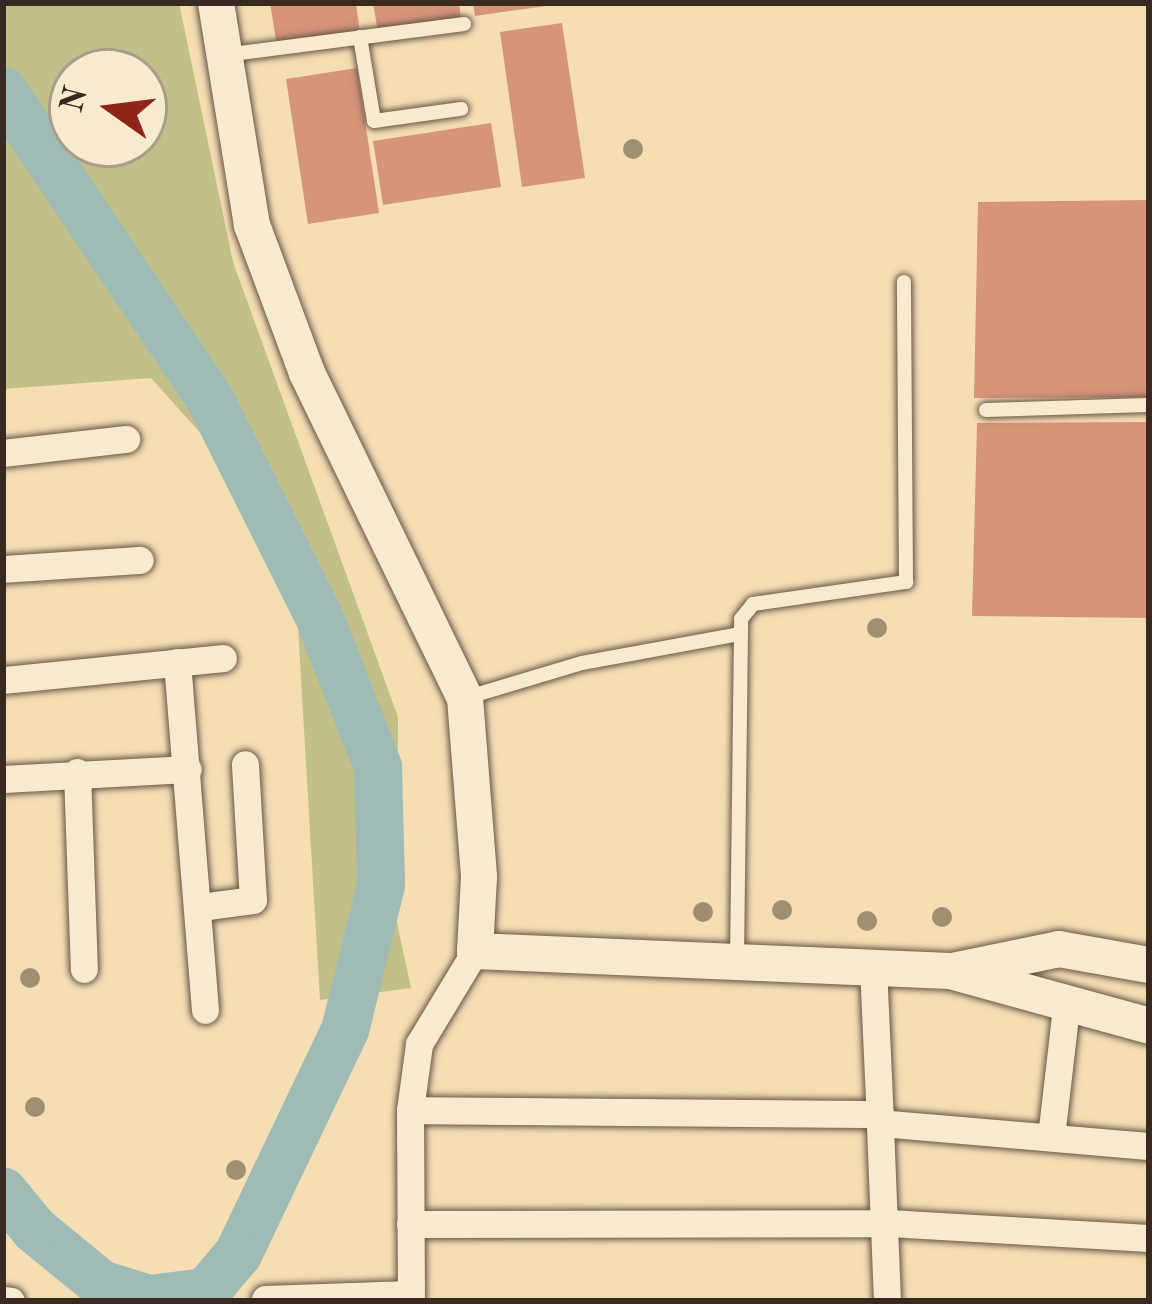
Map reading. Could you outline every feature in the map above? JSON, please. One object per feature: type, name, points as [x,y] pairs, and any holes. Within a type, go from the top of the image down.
[{"type":"street","points":[[216,3],[252,224],[307,373],[465,698],[479,877],[475,951],[419,1044],[410,1110],[410,1298],[265,1299]]},
{"type":"street","points":[[3,453],[126,439]]},
{"type":"street","points":[[3,569],[140,560]]},
{"type":"street","points":[[3,680],[223,658]]},
{"type":"street","points":[[177,662],[205,1010]]},
{"type":"street","points":[[200,907],[253,900],[245,764]]},
{"type":"street","points":[[3,778],[188,769]]},
{"type":"street","points":[[77,772],[84,969]]},
{"type":"street","points":[[475,951],[950,971],[1059,949],[1149,965]]},
{"type":"street","points":[[873,967],[889,1223],[887,1301]]},
{"type":"street","points":[[950,971],[1066,1008],[1149,1027]]},
{"type":"street","points":[[1052,1137],[1066,1008]]},
{"type":"street","points":[[410,1110],[880,1118],[1149,1146]]},
{"type":"street","points":[[410,1224],[889,1223],[1149,1238]]},
{"type":"lane","points":[[224,55],[464,24]]},
{"type":"lane","points":[[360,37],[374,121],[461,109]]},
{"type":"lane","points":[[737,965],[743,612],[753,604],[906,582],[904,282]]},
{"type":"lane","points":[[986,410],[1149,405]]},
{"type":"lane","points":[[465,698],[600,659],[740,634]]},
{"type":"shaded area","points":[[3,3],[179,3],[233,262],[398,717],[397,923],[411,988],[320,1000],[296,594],[202,435],[151,378],[3,389]]},
{"type":"building","points":[[270,3],[356,3],[360,33],[277,46]]},
{"type":"building","points":[[373,3],[459,3],[461,19],[378,32]]},
{"type":"building","points":[[473,3],[546,3],[546,6],[475,16]]},
{"type":"building","points":[[562,23],[585,178],[522,187],[500,32]]},
{"type":"building","points":[[357,68],[379,213],[308,224],[286,79]]},
{"type":"building","points":[[491,123],[501,187],[383,205],[373,141]]},
{"type":"building","points":[[1149,200],[1149,397],[974,398],[978,202]]},
{"type":"building","points":[[1149,422],[1149,618],[972,616],[977,423]]},
{"type":"waterway","points":[[3,91],[210,399],[320,619],[378,767],[381,885],[345,1030],[238,1254],[206,1292],[149,1299],[101,1284],[35,1230],[3,1191]]}]
